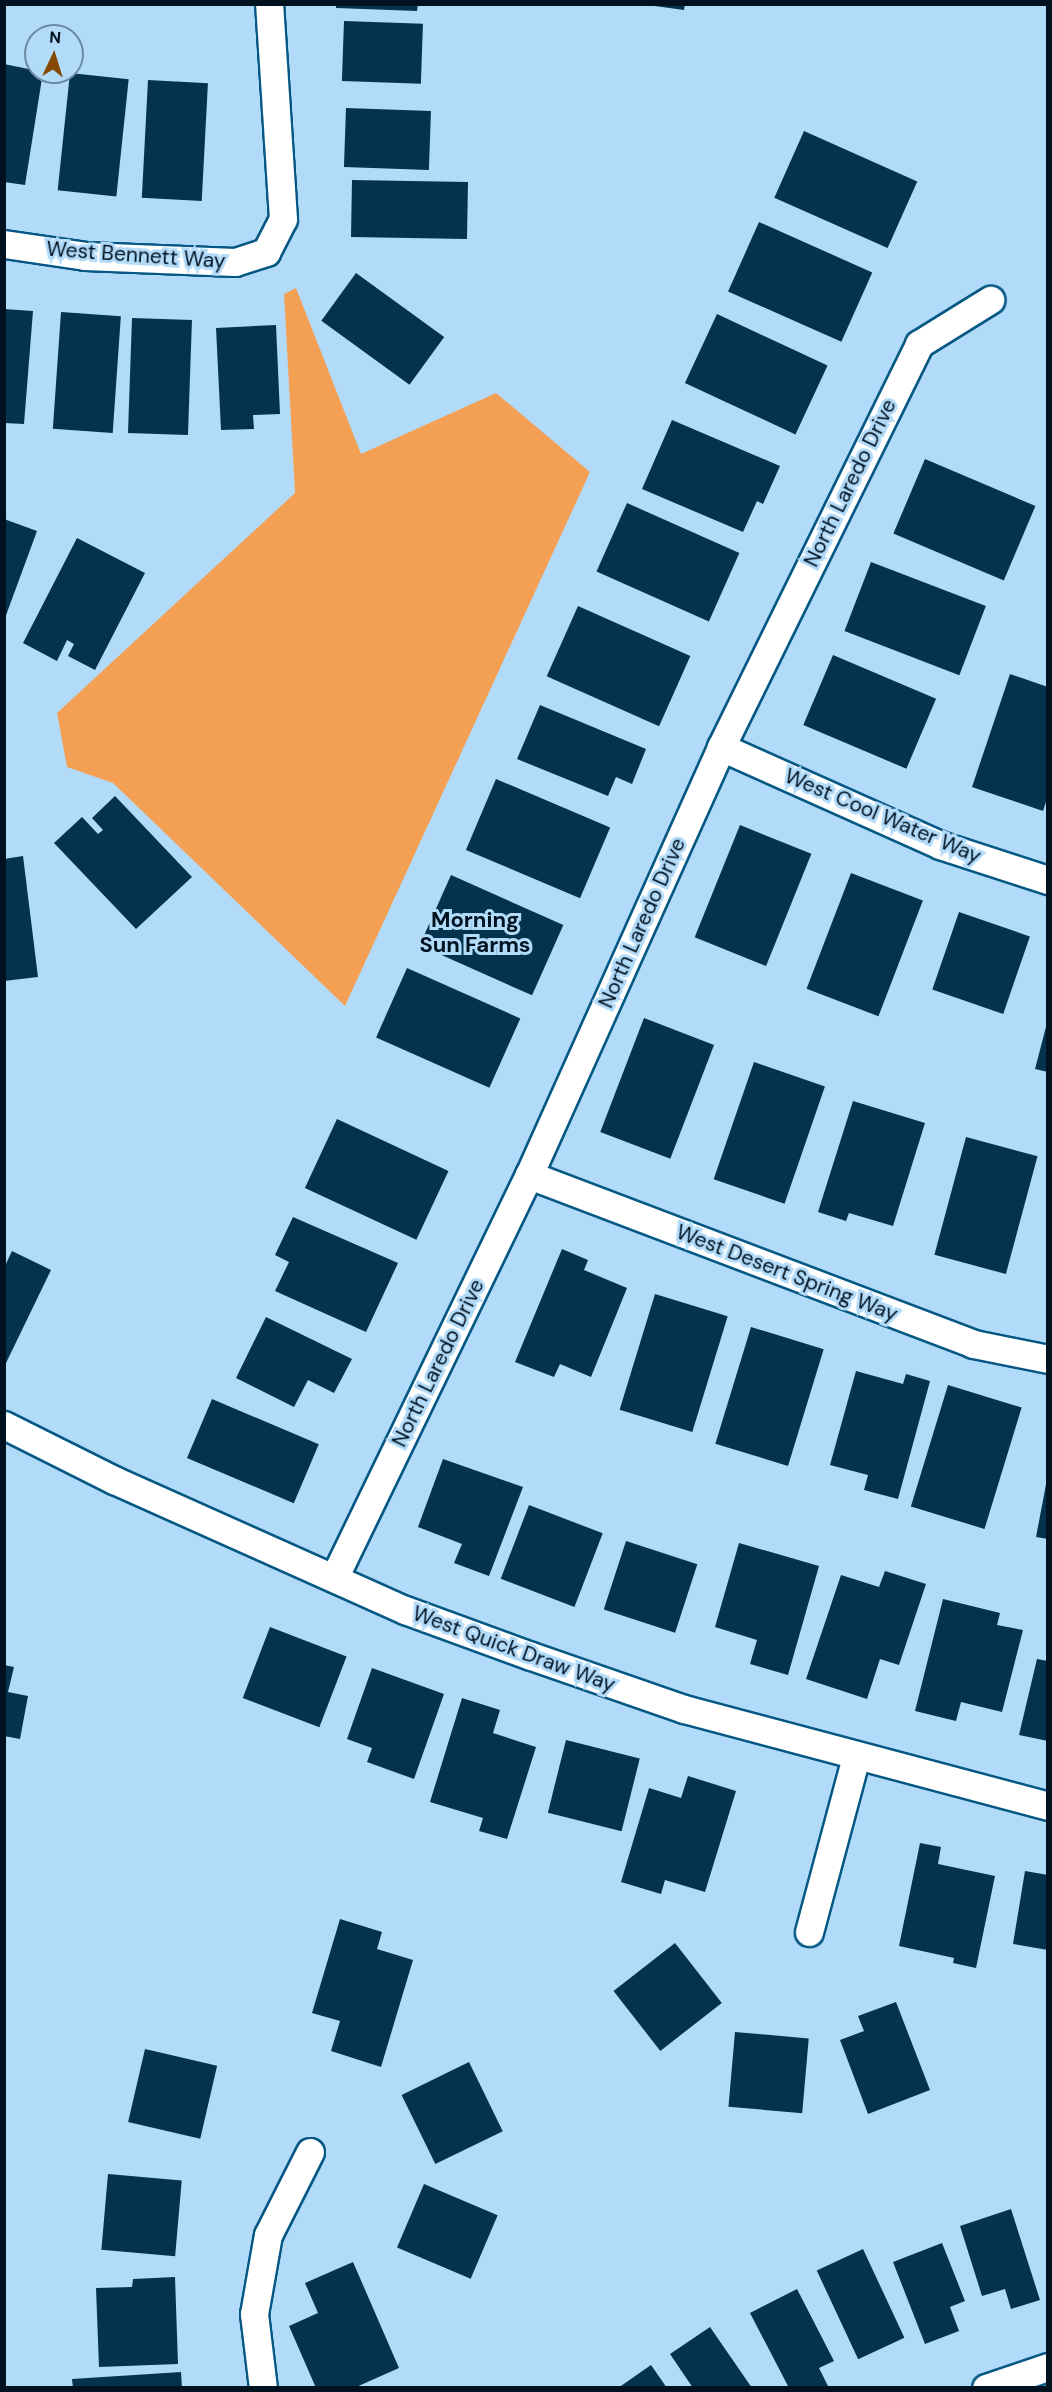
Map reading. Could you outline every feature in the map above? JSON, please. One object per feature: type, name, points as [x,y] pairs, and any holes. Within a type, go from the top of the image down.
[{"type":"street","name":"West Bennett Way","points":[[4,244],[85,256],[235,262],[266,252],[283,219],[269,4]]},
{"type":"street","name":"North Laredo Drive","points":[[334,1578],[529,1175],[721,747],[919,344],[990,300]]},
{"type":"street","name":"West Cool Water Way","points":[[721,747],[940,845],[1047,880]]},
{"type":"street","name":"West Desert Spring Way","points":[[529,1175],[973,1344],[1047,1359]]},
{"type":"street","name":"West Quick Draw Way","points":[[4,1425],[114,1480],[405,1610],[684,1709],[856,1757],[1047,1806]]},
{"type":"street","points":[[809,1932],[856,1757]]},
{"type":"street","points":[[263,2388],[254,2314],[268,2235],[310,2152]]},
{"type":"street","points":[[986,2388],[1047,2367]]},
{"type":"shaded area","points":[[296,288],[361,454],[496,393],[590,472],[345,1006],[113,783],[67,767],[57,713],[295,493],[284,294]]},
{"type":"building","points":[[336,4],[418,4],[417,11],[336,8]]},
{"type":"building","points":[[640,4],[685,4],[684,10]]},
{"type":"building","points":[[344,21],[423,24],[421,84],[342,81]]},
{"type":"building","points":[[4,64],[24,68],[24,84],[41,84],[25,185],[4,182]]},
{"type":"building","points":[[84,74],[129,79],[116,197],[58,190],[69,84],[84,84]]},
{"type":"building","points":[[148,80],[208,83],[202,201],[142,198]]},
{"type":"building","points":[[346,108],[431,111],[429,170],[344,167]]},
{"type":"building","points":[[804,131],[917,181],[888,248],[774,198]]},
{"type":"building","points":[[352,180],[468,182],[467,239],[351,237]]},
{"type":"building","points":[[759,222],[872,272],[841,342],[728,291]]},
{"type":"building","points":[[356,273],[444,337],[410,385],[321,321]]},
{"type":"building","points":[[4,309],[33,311],[24,424],[4,423]]},
{"type":"building","points":[[61,312],[121,316],[113,433],[53,429]]},
{"type":"building","points":[[717,314],[828,366],[795,434],[685,383]]},
{"type":"building","points":[[132,318],[192,320],[188,435],[128,433]]},
{"type":"building","points":[[276,325],[280,414],[253,415],[254,429],[221,430],[216,328]]},
{"type":"building","points":[[672,420],[780,466],[763,504],[757,501],[743,532],[642,489]]},
{"type":"building","points":[[925,459],[1035,506],[1004,580],[893,534]]},
{"type":"building","points":[[627,503],[739,553],[709,622],[596,572]]},
{"type":"building","points":[[4,519],[37,531],[5,618],[4,618]]},
{"type":"building","points":[[77,538],[145,573],[95,670],[68,656],[74,644],[67,640],[57,661],[23,643]]},
{"type":"building","points":[[871,562],[986,606],[959,675],[844,631]]},
{"type":"building","points":[[578,606],[690,656],[659,726],[547,676]]},
{"type":"building","points":[[833,655],[936,699],[906,769],[803,725]]},
{"type":"building","points":[[1010,674],[1048,687],[1048,796],[1043,811],[972,787]]},
{"type":"building","points":[[540,705],[646,749],[632,784],[616,777],[608,796],[517,759]]},
{"type":"building","points":[[496,779],[610,827],[580,898],[466,850]]},
{"type":"building","points":[[115,796],[192,877],[136,929],[54,843],[82,817],[98,834],[103,830],[92,818]]},
{"type":"building","points":[[740,825],[811,854],[766,966],[695,937]]},
{"type":"building","points":[[23,856],[38,977],[4,981],[4,859]]},
{"type":"building","points":[[851,873],[923,901],[878,1016],[807,989]]},
{"type":"building","points":[[451,875],[563,925],[532,995],[420,945]]},
{"type":"building","points":[[959,912],[1030,936],[1003,1014],[932,990]]},
{"type":"building","points":[[407,968],[520,1018],[489,1088],[376,1037]]},
{"type":"building","points":[[644,1018],[714,1045],[670,1159],[600,1132]]},
{"type":"building","points":[[1048,1023],[1048,1072],[1035,1069]]},
{"type":"building","points":[[754,1062],[825,1086],[785,1204],[714,1179]]},
{"type":"building","points":[[853,1101],[925,1123],[893,1226],[849,1213],[846,1221],[818,1212]]},
{"type":"building","points":[[337,1119],[448,1171],[416,1240],[305,1188]]},
{"type":"building","points":[[966,1137],[1037,1156],[1006,1274],[934,1255]]},
{"type":"building","points":[[293,1217],[398,1263],[366,1332],[275,1291],[289,1262],[275,1255]]},
{"type":"building","points":[[562,1249],[588,1260],[584,1270],[627,1288],[591,1377],[560,1364],[554,1377],[515,1362]]},
{"type":"building","points":[[12,1251],[51,1270],[6,1363],[4,1268]]},
{"type":"building","points":[[655,1294],[728,1316],[692,1432],[620,1410]]},
{"type":"building","points":[[266,1317],[352,1359],[334,1393],[308,1380],[294,1407],[236,1378]]},
{"type":"building","points":[[751,1327],[824,1349],[788,1466],[715,1444]]},
{"type":"building","points":[[856,1371],[903,1384],[906,1374],[930,1381],[898,1499],[864,1490],[868,1475],[830,1465]]},
{"type":"building","points":[[948,1385],[1022,1408],[985,1529],[911,1506]]},
{"type":"building","points":[[212,1399],[319,1444],[294,1503],[187,1458]]},
{"type":"building","points":[[443,1459],[523,1487],[489,1576],[454,1563],[462,1544],[418,1527]]},
{"type":"building","points":[[1048,1474],[1048,1539],[1036,1537]]},
{"type":"building","points":[[529,1505],[603,1533],[574,1607],[501,1579]]},
{"type":"building","points":[[626,1541],[697,1564],[675,1633],[604,1609]]},
{"type":"building","points":[[739,1543],[819,1566],[788,1675],[750,1664],[757,1640],[715,1627]]},
{"type":"building","points":[[885,1571],[926,1584],[899,1665],[880,1659],[867,1699],[806,1679],[841,1575],[879,1587]]},
{"type":"building","points":[[943,1599],[1000,1613],[997,1625],[1023,1630],[1002,1712],[961,1702],[956,1721],[915,1711]]},
{"type":"building","points":[[270,1627],[347,1656],[319,1727],[243,1698]]},
{"type":"building","points":[[1037,1659],[1048,1661],[1048,1741],[1019,1735]]},
{"type":"building","points":[[4,1665],[14,1667],[8,1692],[28,1696],[20,1739],[4,1736]]},
{"type":"building","points":[[372,1668],[444,1694],[414,1779],[367,1762],[372,1748],[347,1739]]},
{"type":"building","points":[[462,1698],[500,1710],[493,1733],[536,1747],[507,1839],[479,1831],[483,1818],[430,1802]]},
{"type":"building","points":[[566,1740],[640,1758],[622,1831],[548,1813]]},
{"type":"building","points":[[688,1776],[736,1791],[705,1892],[665,1880],[661,1894],[621,1882],[649,1788],[681,1798]]},
{"type":"building","points":[[920,1843],[941,1847],[938,1864],[995,1876],[976,1968],[953,1963],[954,1958],[899,1946]]},
{"type":"building","points":[[1025,1871],[1048,1875],[1048,1950],[1013,1944]]},
{"type":"building","points":[[340,1919],[382,1932],[377,1949],[413,1960],[381,2067],[331,2051],[340,2021],[312,2013]]},
{"type":"building","points":[[675,1943],[722,2003],[660,2051],[614,1991]]},
{"type":"building","points":[[896,2002],[930,2090],[868,2114],[840,2040],[864,2031],[858,2016]]},
{"type":"building","points":[[735,2032],[809,2038],[802,2113],[728,2107]]},
{"type":"building","points":[[145,2049],[217,2066],[200,2139],[128,2122]]},
{"type":"building","points":[[469,2062],[503,2131],[435,2164],[402,2095]]},
{"type":"building","points":[[108,2174],[182,2180],[175,2256],[101,2250]]},
{"type":"building","points":[[424,2184],[498,2215],[471,2279],[397,2248]]},
{"type":"building","points":[[1011,2209],[1040,2300],[1011,2309],[1005,2289],[982,2296],[960,2226]]},
{"type":"building","points":[[942,2243],[965,2301],[950,2307],[959,2331],[925,2344],[893,2262]]},
{"type":"building","points":[[863,2249],[904,2338],[858,2359],[817,2271]]},
{"type":"building","points":[[353,2262],[399,2368],[354,2388],[316,2388],[289,2326],[318,2313],[305,2283]]},
{"type":"building","points":[[175,2277],[178,2364],[99,2367],[96,2288],[132,2287],[133,2279]]},
{"type":"building","points":[[797,2289],[834,2361],[819,2368],[829,2388],[789,2388],[750,2313]]},
{"type":"building","points":[[710,2327],[752,2388],[693,2388],[670,2354]]},
{"type":"building","points":[[651,2365],[667,2388],[618,2388]]},
{"type":"building","points":[[181,2372],[182,2388],[73,2388],[72,2379]]},
{"type":"district","name":"Morning Sun Farms","points":[[475,932]]}]
